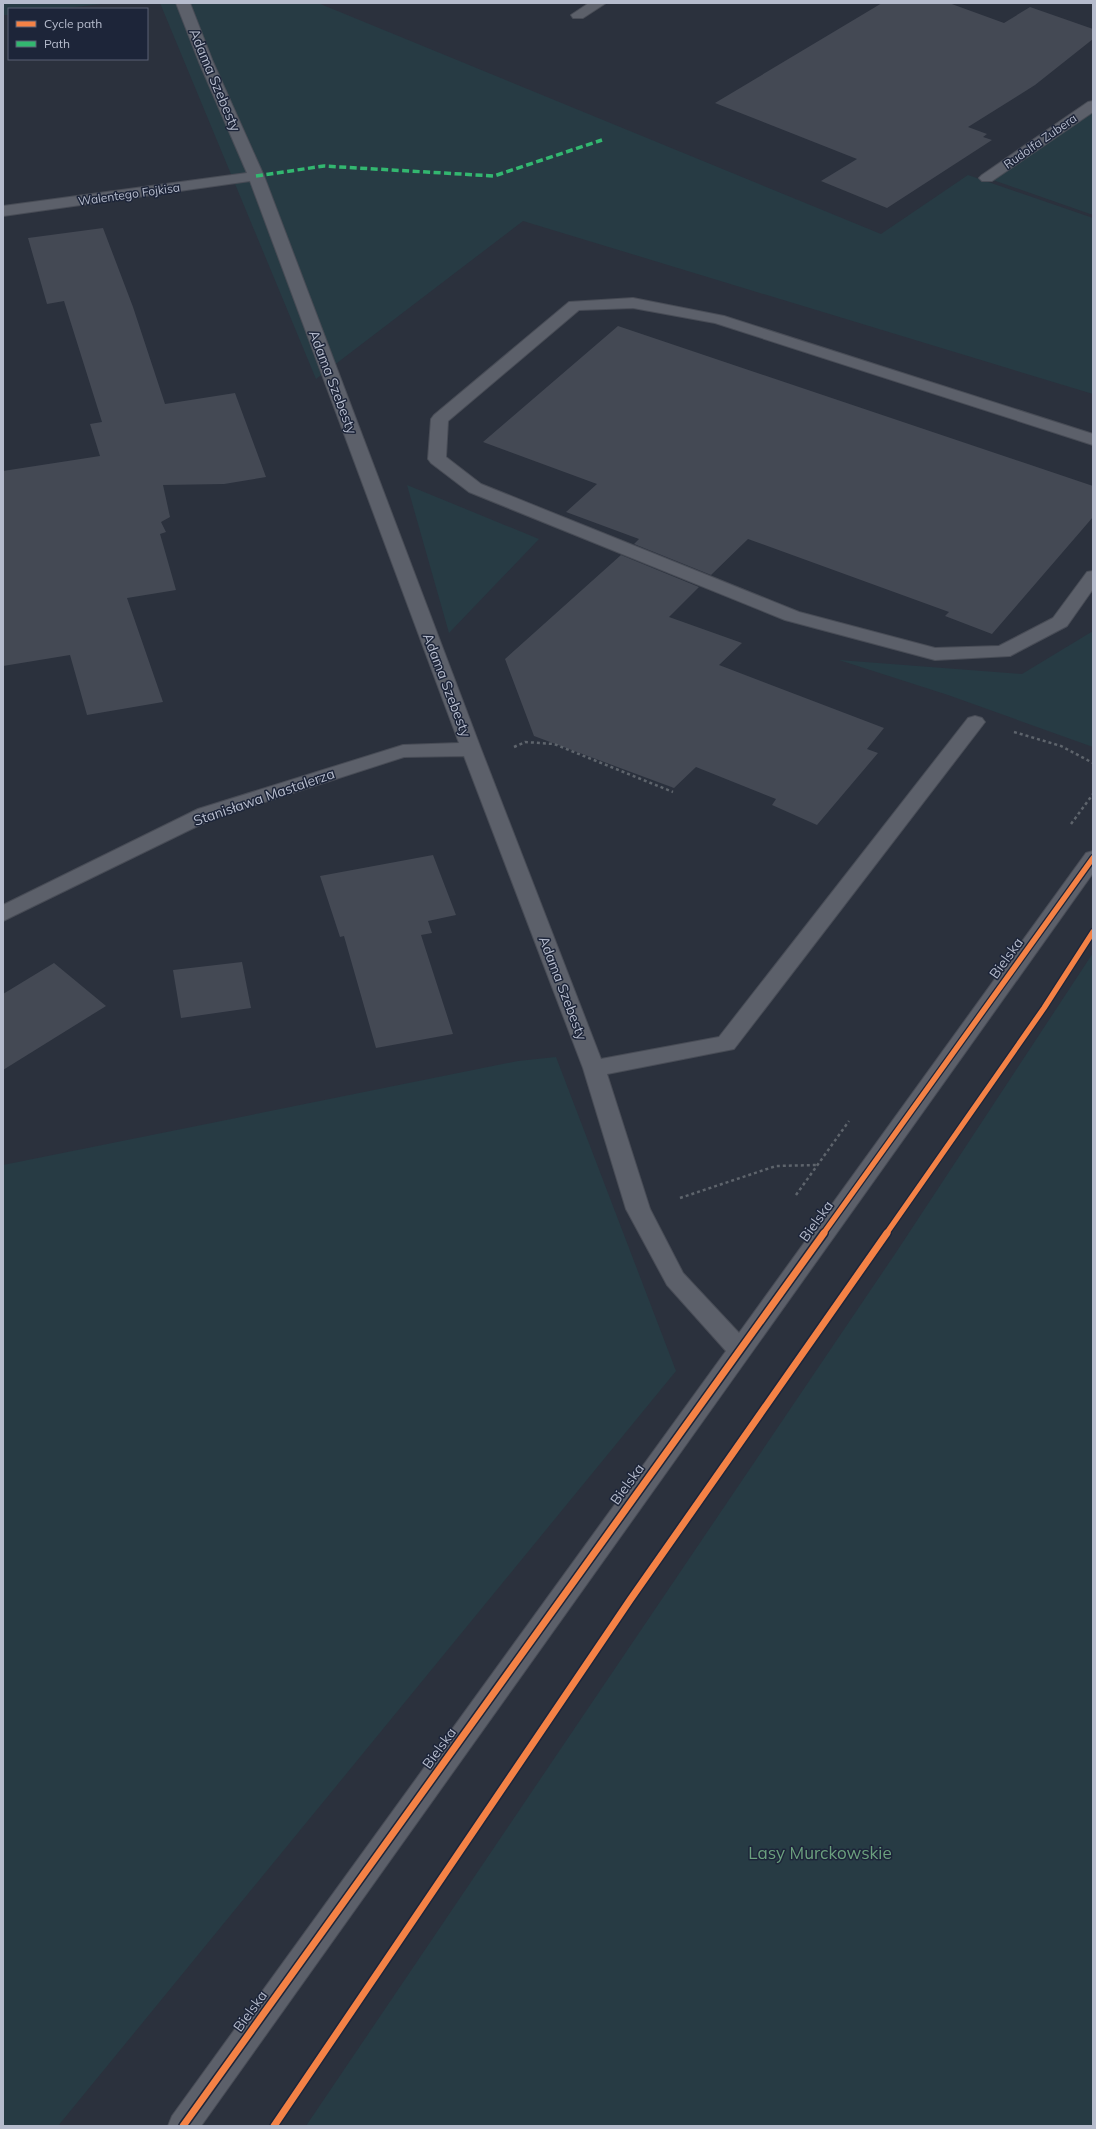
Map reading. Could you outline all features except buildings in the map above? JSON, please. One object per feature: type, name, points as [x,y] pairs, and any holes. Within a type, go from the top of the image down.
[{"type":"street","name":"Adama Szebesty","points":[[183,3],[206,62],[256,176],[471,749],[594,1068],[638,1209],[675,1279],[739,1349]]},
{"type":"street","points":[[578,15],[599,3]]},
{"type":"street","name":"Rudolfa Zubera","points":[[987,178],[1093,104]]},
{"type":"street","name":"Walentego Fojkisa","points":[[3,211],[256,176]]},
{"type":"street","points":[[1093,440],[718,319],[633,304],[575,305],[440,420],[438,460],[475,488],[792,616],[936,654],[1003,652],[1060,622],[1093,576]]},
{"type":"street","points":[[594,1068],[726,1043],[975,722]]},
{"type":"street","name":"Stanisława Mastalerza","points":[[3,914],[205,814],[403,752],[471,749]]},
{"type":"street","name":"Bielska","points":[[183,2126],[739,1349],[1093,858]]},
{"type":"path","points":[[975,722],[1061,746],[1093,763]]},
{"type":"path","points":[[525,742],[554,744],[673,792]]},
{"type":"path","points":[[676,1199],[776,1166],[816,1165]]},
{"type":"green space","points":[[3,3],[110,3],[67,8],[8,8],[8,15],[3,15]]},
{"type":"green space","points":[[160,3],[318,3],[881,234],[968,175],[1093,218],[1093,394],[523,221],[316,379]]},
{"type":"green space","points":[[1093,105],[1093,215],[987,178]]},
{"type":"green space","points":[[407,485],[539,539],[449,633]]},
{"type":"green space","points":[[1093,631],[1093,747],[948,695],[839,660],[1022,674]]},
{"type":"green space","name":"Lasy Murckowskie","points":[[1093,953],[1093,2126],[306,2126],[897,1251]]},
{"type":"green space","points":[[556,1057],[676,1371],[58,2126],[3,2126],[3,1165],[518,1061]]},
{"type":"marked path","points":[[256,176],[324,166],[494,176],[602,140]]},
{"type":"cycle path","points":[[183,2126],[1093,858]]},
{"type":"cycle path","points":[[274,2126],[630,1600],[1044,1008],[1093,932]]}]
